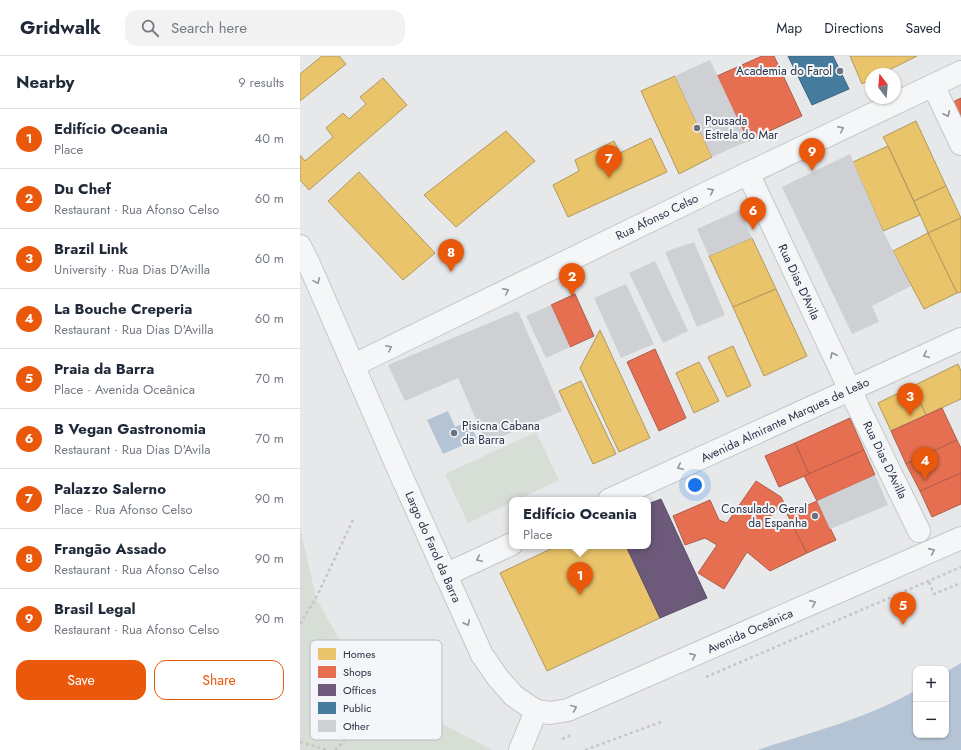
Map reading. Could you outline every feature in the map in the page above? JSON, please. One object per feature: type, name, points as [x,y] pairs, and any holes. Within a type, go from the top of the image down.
[{"type":"street","name":"Rua Afonso Celso","points":[[354,365],[748,173],[961,72]]},
{"type":"street","points":[[933,85],[961,144]]},
{"type":"street","name":"Rua Dias D'Avila","points":[[748,173],[850,390]]},
{"type":"street","name":"Largo do Farol da Barra","points":[[300,246],[354,365],[445,575],[482,655],[498,678],[514,696],[536,711]]},
{"type":"street","name":"Avenida Almirante Marques de Leão","points":[[616,497],[961,339]]},
{"type":"street","name":"Rua Dias D'Avilla","points":[[850,390],[919,531]]},
{"type":"street","name":"Avenida Oceânica","points":[[536,711],[550,713],[568,710],[961,538]]},
{"type":"street","points":[[445,575],[509,545]]},
{"type":"street","points":[[520,750],[536,711]]},
{"type":"path","points":[[300,624],[316,598],[353,520]]},
{"type":"path","points":[[701,679],[961,567]]},
{"type":"path","points":[[928,582],[934,594],[961,583]]},
{"type":"path","points":[[585,750],[661,722]]},
{"type":"path","points":[[562,739],[576,733]]},
{"type":"path","points":[[335,750],[345,740]]},
{"type":"path","points":[[300,742],[328,750]]},
{"type":"shaded area","points":[[536,432],[559,480],[523,497],[509,497],[509,503],[468,523],[445,474]]},
{"type":"shaded area","points":[[300,527],[316,598],[340,640],[310,640],[310,740],[442,740],[442,724],[492,750],[300,750]]},
{"type":"water","name":"Pisicna Cabana da Barra","points":[[448,411],[455,427],[469,421],[477,439],[443,454],[427,420]]},
{"type":"water","points":[[961,663],[961,750],[757,750],[859,717],[879,709],[913,692],[913,738],[949,738],[949,670]]},
{"type":"building: Homes","points":[[322,56],[339,56],[346,64],[300,101],[300,74]]},
{"type":"building: Homes","points":[[850,56],[917,56],[893,68],[865,68],[865,82],[862,84]]},
{"type":"building: Homes","points":[[675,76],[712,157],[679,174],[641,91]]},
{"type":"building: Homes","points":[[383,78],[407,105],[309,190],[300,180],[300,155],[305,161],[333,137],[326,128],[343,113],[349,119],[366,104],[360,97]]},
{"type":"building: Homes","points":[[916,121],[946,186],[914,201],[883,137]]},
{"type":"building: Homes","points":[[506,131],[535,161],[456,227],[424,195]]},
{"type":"building: Homes","points":[[651,138],[667,172],[568,217],[553,185],[579,171],[575,160],[614,141],[620,153]]},
{"type":"building: Homes","points":[[888,146],[920,215],[883,231],[853,162]]},
{"type":"building: Homes","points":[[359,172],[435,253],[403,280],[328,201]]},
{"type":"building: Homes","points":[[946,186],[961,218],[928,233],[914,201]]},
{"type":"building: Homes","points":[[961,218],[961,292],[957,293],[928,233]]},
{"type":"building: Homes","points":[[928,233],[957,293],[924,309],[893,251]]},
{"type":"building: Homes","points":[[752,238],[776,289],[733,307],[709,256]]},
{"type":"building: Homes","points":[[776,289],[807,356],[764,376],[733,307]]},
{"type":"building: Homes","points":[[600,330],[650,438],[619,452],[580,368]]},
{"type":"building: Homes","points":[[733,346],[751,386],[727,397],[708,357]]},
{"type":"building: Homes","points":[[699,362],[719,401],[694,413],[676,373]]},
{"type":"building: Homes","points":[[958,364],[961,371],[961,399],[926,415],[913,386]]},
{"type":"building: Homes","points":[[581,381],[616,454],[593,464],[559,391]]},
{"type":"building: Homes","points":[[913,386],[926,415],[891,431],[878,403]]},
{"type":"building: Homes","points":[[551,549],[627,549],[660,618],[547,671],[500,573]]},
{"type":"building: Shops","points":[[762,56],[774,56],[802,116],[748,141],[717,76]]},
{"type":"building: Shops","points":[[961,98],[961,118],[953,102]]},
{"type":"building: Shops","points":[[575,294],[594,336],[570,347],[551,305]]},
{"type":"building: Shops","points":[[655,349],[686,418],[659,431],[627,362]]},
{"type":"building: Shops","points":[[942,408],[957,440],[906,464],[891,431]]},
{"type":"building: Shops","points":[[850,418],[864,450],[809,474],[795,443]]},
{"type":"building: Shops","points":[[957,440],[961,448],[961,473],[920,491],[906,464]]},
{"type":"building: Shops","points":[[795,443],[809,474],[779,487],[765,456]]},
{"type":"building: Shops","points":[[864,450],[875,475],[817,501],[804,476]]},
{"type":"building: Shops","points":[[961,473],[961,504],[932,517],[920,491]]},
{"type":"building: Shops","points":[[756,481],[781,497],[786,507],[775,510],[769,519],[781,530],[793,525],[807,553],[770,571],[747,552],[724,589],[698,573],[717,545],[705,538],[685,545],[673,516],[710,500],[719,520],[727,523]]},
{"type":"building: Shops","points":[[817,501],[836,540],[807,553],[787,514]]},
{"type":"building: Offices","points":[[661,499],[707,598],[660,618],[627,549],[651,549],[651,503]]},
{"type":"building: Public","points":[[788,56],[833,56],[849,89],[812,105]]},
{"type":"building: Other","points":[[710,60],[748,141],[712,157],[675,76]]},
{"type":"building: Other","points":[[850,154],[883,231],[911,286],[872,306],[879,322],[852,334],[782,187]]},
{"type":"building: Other","points":[[739,210],[752,238],[709,256],[697,229]]},
{"type":"building: Other","points":[[694,242],[725,315],[697,327],[665,252]]},
{"type":"building: Other","points":[[655,261],[688,331],[663,343],[629,273]]},
{"type":"building: Other","points":[[626,284],[654,344],[621,358],[594,298]]},
{"type":"building: Other","points":[[551,305],[570,347],[546,358],[526,316]]},
{"type":"building: Other","points":[[518,311],[562,411],[486,443],[458,378],[405,401],[388,365]]},
{"type":"building: Other","points":[[875,475],[888,505],[830,529],[817,501]]},
{"type":"place","name":"Academia do Farol","points":[[840,71]]},
{"type":"place","name":"Pousada Estrela do Mar","points":[[697,128]]},
{"type":"place","name":"Brasil Legal","points":[[812,171]]},
{"type":"place","name":"Palazzo Salerno","points":[[609,178]]},
{"type":"place","name":"B Vegan Gastronomia","points":[[753,230]]},
{"type":"place","name":"Frangão Assado","points":[[451,272]]},
{"type":"place","name":"Du Chef","points":[[572,296]]},
{"type":"place","name":"Brazil Link","points":[[910,416]]},
{"type":"place","name":"Pisicna Cabana da Barra","points":[[454,433]]},
{"type":"place","name":"La Bouche Creperia","points":[[925,480]]},
{"type":"place","name":"Consulado Geral da Espanha","points":[[815,516]]},
{"type":"place","name":"Edifício Oceania","points":[[580,595]]},
{"type":"place","name":"Praia da Barra","points":[[903,625]]}]
